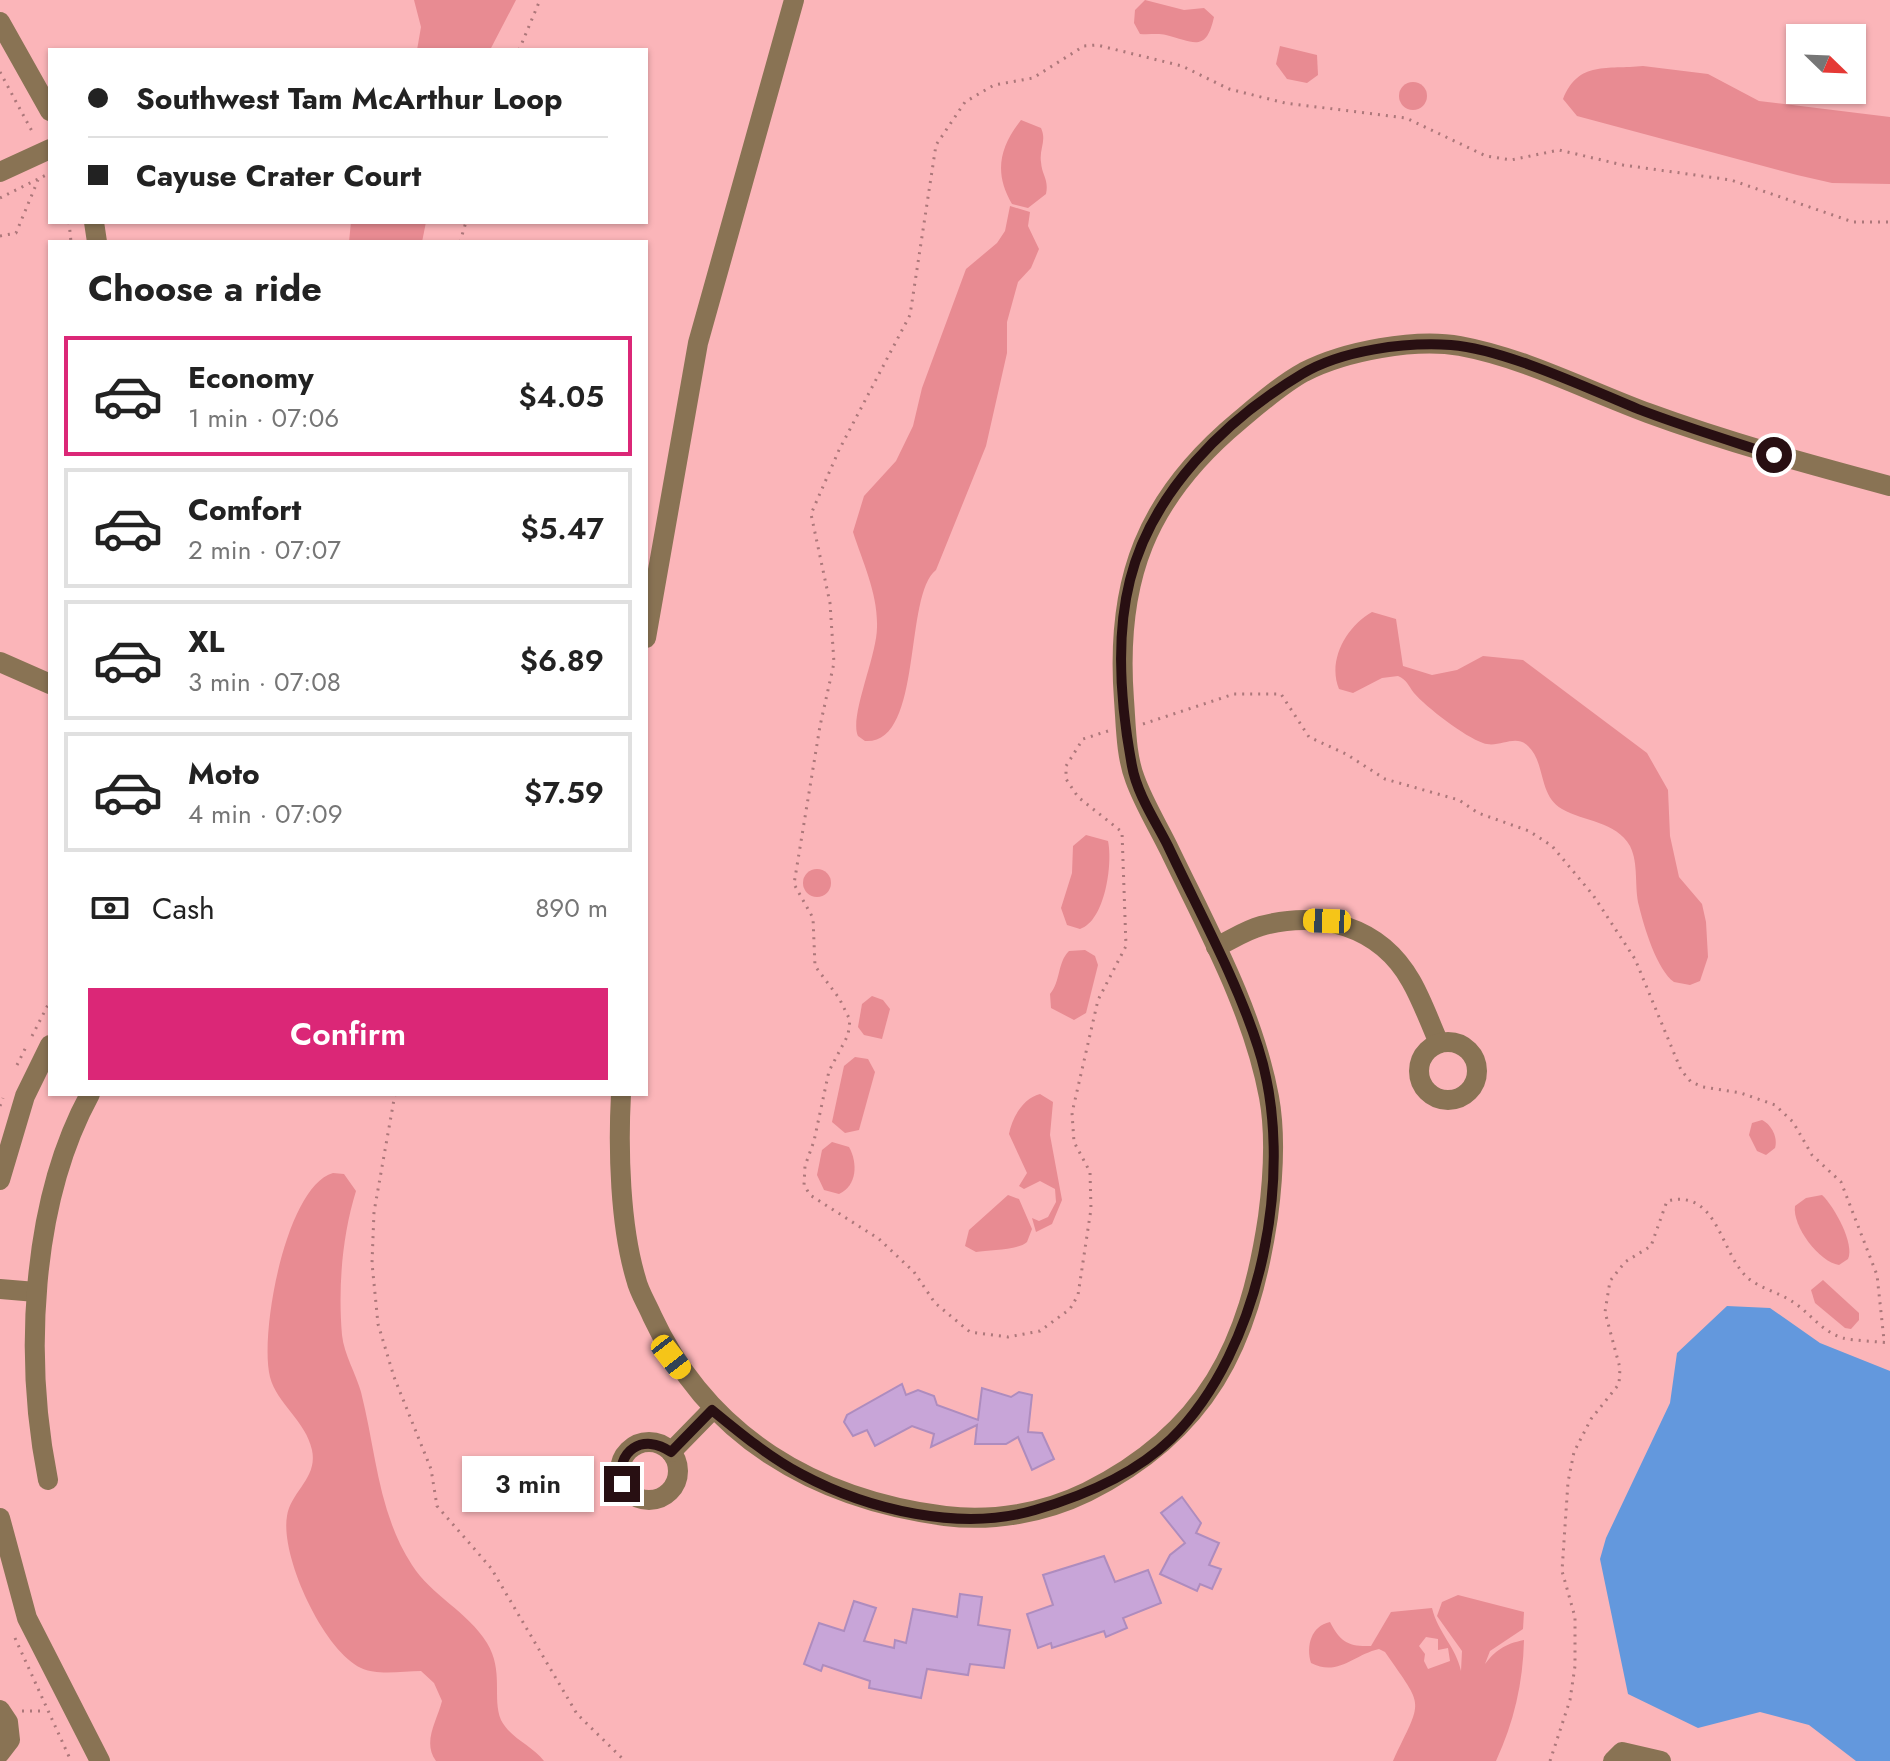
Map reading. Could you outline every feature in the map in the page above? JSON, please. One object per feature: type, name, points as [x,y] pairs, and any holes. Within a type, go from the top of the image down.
[{"type":"street","points":[[648,627],[698,343],[794,0]]},
{"type":"street","points":[[0,22],[48,107]]},
{"type":"street","points":[[0,172],[48,158]]},
{"type":"street","points":[[621,1096],[625,1210],[636,1280],[671,1357],[712,1410],[751,1442],[800,1474],[858,1498],[913,1512],[963,1519],[1018,1515],[1071,1500],[1120,1476],[1170,1440],[1210,1389],[1239,1335],[1259,1275],[1272,1185],[1271,1108],[1259,1048],[1216,947],[1133,775],[1120,650],[1129,584],[1147,531],[1170,489],[1237,422],[1305,372],[1385,346],[1456,345],[1537,368],[1648,413],[1774,455],[1890,486]]},
{"type":"street","points":[[0,662],[48,683]]},
{"type":"street","points":[[1216,947],[1259,926],[1297,919],[1327,921],[1364,932],[1387,948],[1411,981],[1439,1043]]},
{"type":"street","points":[[0,1180],[25,1096],[48,1049]]},
{"type":"street","points":[[48,1480],[37,1427],[36,1292],[43,1238],[61,1167],[89,1096]]},
{"type":"street","points":[[0,1289],[36,1292]]},
{"type":"street","points":[[671,1452],[712,1410]]},
{"type":"street","points":[[0,1518],[27,1618],[100,1761]]},
{"type":"street","points":[[0,1710],[8,1722],[10,1740],[0,1753]]},
{"type":"street","points":[[1613,1761],[1622,1752],[1661,1761]]},
{"type":"path","points":[[520,48],[540,0]]},
{"type":"path","points":[[1884,1340],[1877,1275],[1841,1182],[1812,1155],[1793,1122],[1775,1105],[1691,1082],[1681,1070],[1635,959],[1593,895],[1552,846],[1529,831],[1478,813],[1459,800],[1385,779],[1346,754],[1309,737],[1281,694],[1234,694],[1083,739],[1066,766],[1070,787],[1122,832],[1126,946],[1098,1000],[1072,1113],[1074,1142],[1090,1172],[1091,1209],[1078,1295],[1063,1317],[1040,1331],[1008,1337],[970,1332],[935,1303],[914,1272],[879,1239],[810,1195],[804,1185],[805,1166],[814,1141],[829,1071],[848,1035],[850,1020],[815,966],[813,918],[794,884],[817,740],[834,663],[830,603],[811,514],[833,462],[910,315],[932,158],[965,102],[994,85],[1033,78],[1084,46],[1097,45],[1182,66],[1229,89],[1285,103],[1406,118],[1486,156],[1511,160],[1559,150],[1623,165],[1731,180],[1853,222],[1890,222]]},
{"type":"path","points":[[0,72],[48,158],[16,233],[0,236]]},
{"type":"path","points":[[0,198],[38,180]]},
{"type":"path","points":[[395,1096],[374,1212],[372,1263],[378,1324],[394,1377],[431,1469],[437,1506],[491,1568],[577,1714],[625,1761]]},
{"type":"path","points":[[1550,1761],[1570,1700],[1575,1666],[1575,1617],[1562,1571],[1568,1482],[1574,1452],[1591,1419],[1619,1384],[1620,1368],[1605,1312],[1610,1281],[1625,1262],[1651,1246],[1667,1201],[1689,1201],[1702,1209],[1715,1220],[1749,1279],[1794,1303],[1824,1328],[1839,1337],[1874,1344],[1884,1340],[1890,1343]]},
{"type":"path","points":[[13,1634],[71,1761]]},
{"type":"shaded area","points":[[414,0],[516,0],[491,48],[417,48],[421,27]]},
{"type":"shaded area","points":[[1145,0],[1184,10],[1204,8],[1214,17],[1207,36],[1198,42],[1191,42],[1163,34],[1140,34],[1134,23],[1135,10]]},
{"type":"shaded area","points":[[1280,46],[1317,55],[1318,75],[1307,83],[1287,79],[1276,64]]},
{"type":"shaded area","points":[[1643,66],[1708,74],[1759,101],[1890,117],[1890,184],[1832,183],[1797,175],[1577,116],[1563,99],[1577,78],[1586,72]]},
{"type":"shaded area","points":[[1413,82],[1423,86],[1427,96],[1423,106],[1413,110],[1403,106],[1399,96],[1403,86]]},
{"type":"shaded area","points":[[1021,120],[1041,128],[1042,167],[1047,185],[1046,194],[1028,208],[1012,204],[1001,171],[1004,151]]},
{"type":"shaded area","points":[[1010,206],[1030,212],[1028,226],[1039,249],[1031,268],[1018,282],[1007,322],[1007,353],[986,446],[936,570],[926,585],[919,608],[905,695],[896,719],[884,736],[865,741],[858,736],[857,715],[876,639],[877,615],[853,532],[864,496],[896,461],[913,426],[922,388],[966,269],[997,243],[1005,231]]},
{"type":"shaded area","points":[[351,224],[426,224],[422,240],[349,240]]},
{"type":"shaded area","points":[[1372,612],[1396,619],[1403,666],[1432,675],[1457,670],[1483,656],[1523,660],[1647,753],[1668,790],[1670,836],[1679,877],[1702,904],[1708,957],[1700,981],[1690,985],[1674,982],[1662,968],[1639,906],[1630,846],[1617,832],[1554,803],[1545,787],[1538,761],[1528,746],[1518,741],[1489,744],[1475,740],[1436,713],[1398,676],[1382,678],[1353,693],[1339,689],[1336,667],[1342,645],[1355,626]]},
{"type":"shaded area","points":[[1086,835],[1108,841],[1109,863],[1101,904],[1089,924],[1080,929],[1067,925],[1061,908],[1072,873],[1073,846]]},
{"type":"shaded area","points":[[817,869],[827,873],[831,883],[827,893],[817,897],[807,893],[803,883],[807,873]]},
{"type":"shaded area","points":[[1085,950],[1095,956],[1098,965],[1086,1013],[1074,1020],[1051,1008],[1050,994],[1065,956],[1069,951]]},
{"type":"shaded area","points":[[872,996],[883,1000],[890,1009],[882,1039],[864,1035],[858,1027],[862,1004]]},
{"type":"shaded area","points":[[855,1057],[868,1059],[875,1072],[859,1130],[845,1133],[832,1122],[844,1066]]},
{"type":"shaded area","points":[[1040,1094],[1053,1102],[1050,1135],[1062,1200],[1052,1224],[1036,1232],[1032,1218],[1039,1221],[1048,1217],[1056,1202],[1055,1189],[1040,1181],[1024,1189],[1019,1186],[1027,1173],[1009,1134],[1019,1110],[1028,1100]]},
{"type":"shaded area","points":[[1762,1120],[1771,1128],[1776,1140],[1775,1148],[1766,1155],[1757,1151],[1749,1135],[1752,1123]]},
{"type":"shaded area","points":[[832,1142],[849,1147],[854,1160],[852,1180],[839,1194],[824,1190],[817,1175],[822,1150]]},
{"type":"shaded area","points":[[333,1173],[344,1174],[356,1191],[342,1262],[342,1335],[361,1392],[379,1481],[392,1524],[420,1576],[470,1622],[487,1643],[497,1674],[497,1703],[501,1720],[510,1732],[544,1761],[436,1761],[430,1739],[442,1701],[434,1683],[421,1671],[375,1672],[361,1668],[347,1658],[319,1623],[297,1577],[290,1554],[287,1516],[293,1499],[308,1477],[313,1460],[312,1450],[304,1430],[279,1396],[270,1377],[269,1329],[280,1264],[290,1232],[302,1204],[316,1184]]},
{"type":"shaded area","points":[[1008,1195],[1019,1199],[1032,1229],[1027,1242],[1011,1248],[976,1252],[965,1246],[969,1230]]},
{"type":"shaded area","points":[[1822,1195],[1837,1216],[1849,1244],[1848,1259],[1839,1265],[1823,1257],[1808,1242],[1795,1214],[1795,1206],[1806,1198]]},
{"type":"shaded area","points":[[1823,1280],[1859,1313],[1859,1320],[1851,1329],[1845,1328],[1815,1303],[1811,1290]]},
{"type":"shaded area","points":[[1458,1595],[1524,1612],[1523,1629],[1490,1651],[1485,1664],[1501,1649],[1524,1640],[1516,1702],[1496,1761],[1393,1761],[1410,1725],[1415,1704],[1407,1684],[1385,1652],[1379,1649],[1329,1668],[1311,1663],[1309,1650],[1314,1632],[1324,1624],[1330,1622],[1346,1642],[1371,1646],[1391,1612],[1432,1608],[1461,1671],[1462,1651],[1437,1616],[1442,1602]],"holes":[[[1426,1637],[1438,1639],[1438,1650],[1448,1648],[1450,1661],[1428,1669],[1425,1654],[1419,1646]]]},
{"type":"water","points":[[1727,1306],[1770,1308],[1820,1343],[1890,1371],[1890,1761],[1856,1761],[1809,1725],[1760,1712],[1698,1728],[1628,1694],[1600,1559],[1606,1538],[1670,1403],[1677,1353]]},
{"type":"building","points":[[902,1384],[906,1395],[918,1390],[934,1396],[937,1405],[978,1420],[982,1388],[1011,1397],[1019,1392],[1032,1395],[1028,1432],[1042,1433],[1054,1459],[1032,1470],[1018,1437],[1006,1444],[975,1444],[977,1425],[931,1447],[934,1434],[912,1426],[875,1446],[867,1430],[853,1436],[844,1422],[847,1415]]},
{"type":"building","points":[[1182,1497],[1201,1523],[1196,1533],[1219,1543],[1209,1565],[1221,1569],[1212,1589],[1200,1584],[1197,1591],[1160,1574],[1170,1555],[1185,1543],[1161,1513]]},
{"type":"building","points":[[1104,1556],[1115,1582],[1148,1570],[1161,1603],[1123,1618],[1127,1628],[1106,1637],[1104,1631],[1052,1648],[1051,1643],[1038,1648],[1027,1614],[1053,1605],[1043,1575]]},
{"type":"building","points":[[960,1594],[982,1597],[978,1625],[1010,1630],[1004,1668],[970,1664],[968,1675],[927,1669],[921,1698],[869,1688],[870,1681],[823,1665],[821,1671],[804,1664],[819,1623],[844,1631],[854,1601],[876,1608],[864,1641],[894,1648],[895,1640],[906,1643],[913,1609],[957,1617]]},
{"type":"route","points":[[622,1484],[619,1470],[623,1457],[633,1447],[646,1442],[660,1444],[671,1452],[712,1410],[751,1442],[800,1474],[858,1498],[913,1512],[963,1519],[1018,1515],[1071,1500],[1120,1476],[1170,1440],[1210,1389],[1239,1335],[1259,1275],[1272,1185],[1271,1108],[1259,1048],[1216,947],[1133,775],[1120,650],[1129,584],[1147,531],[1170,489],[1237,422],[1305,372],[1385,346],[1456,345],[1537,368],[1648,413],[1774,455]]}]
